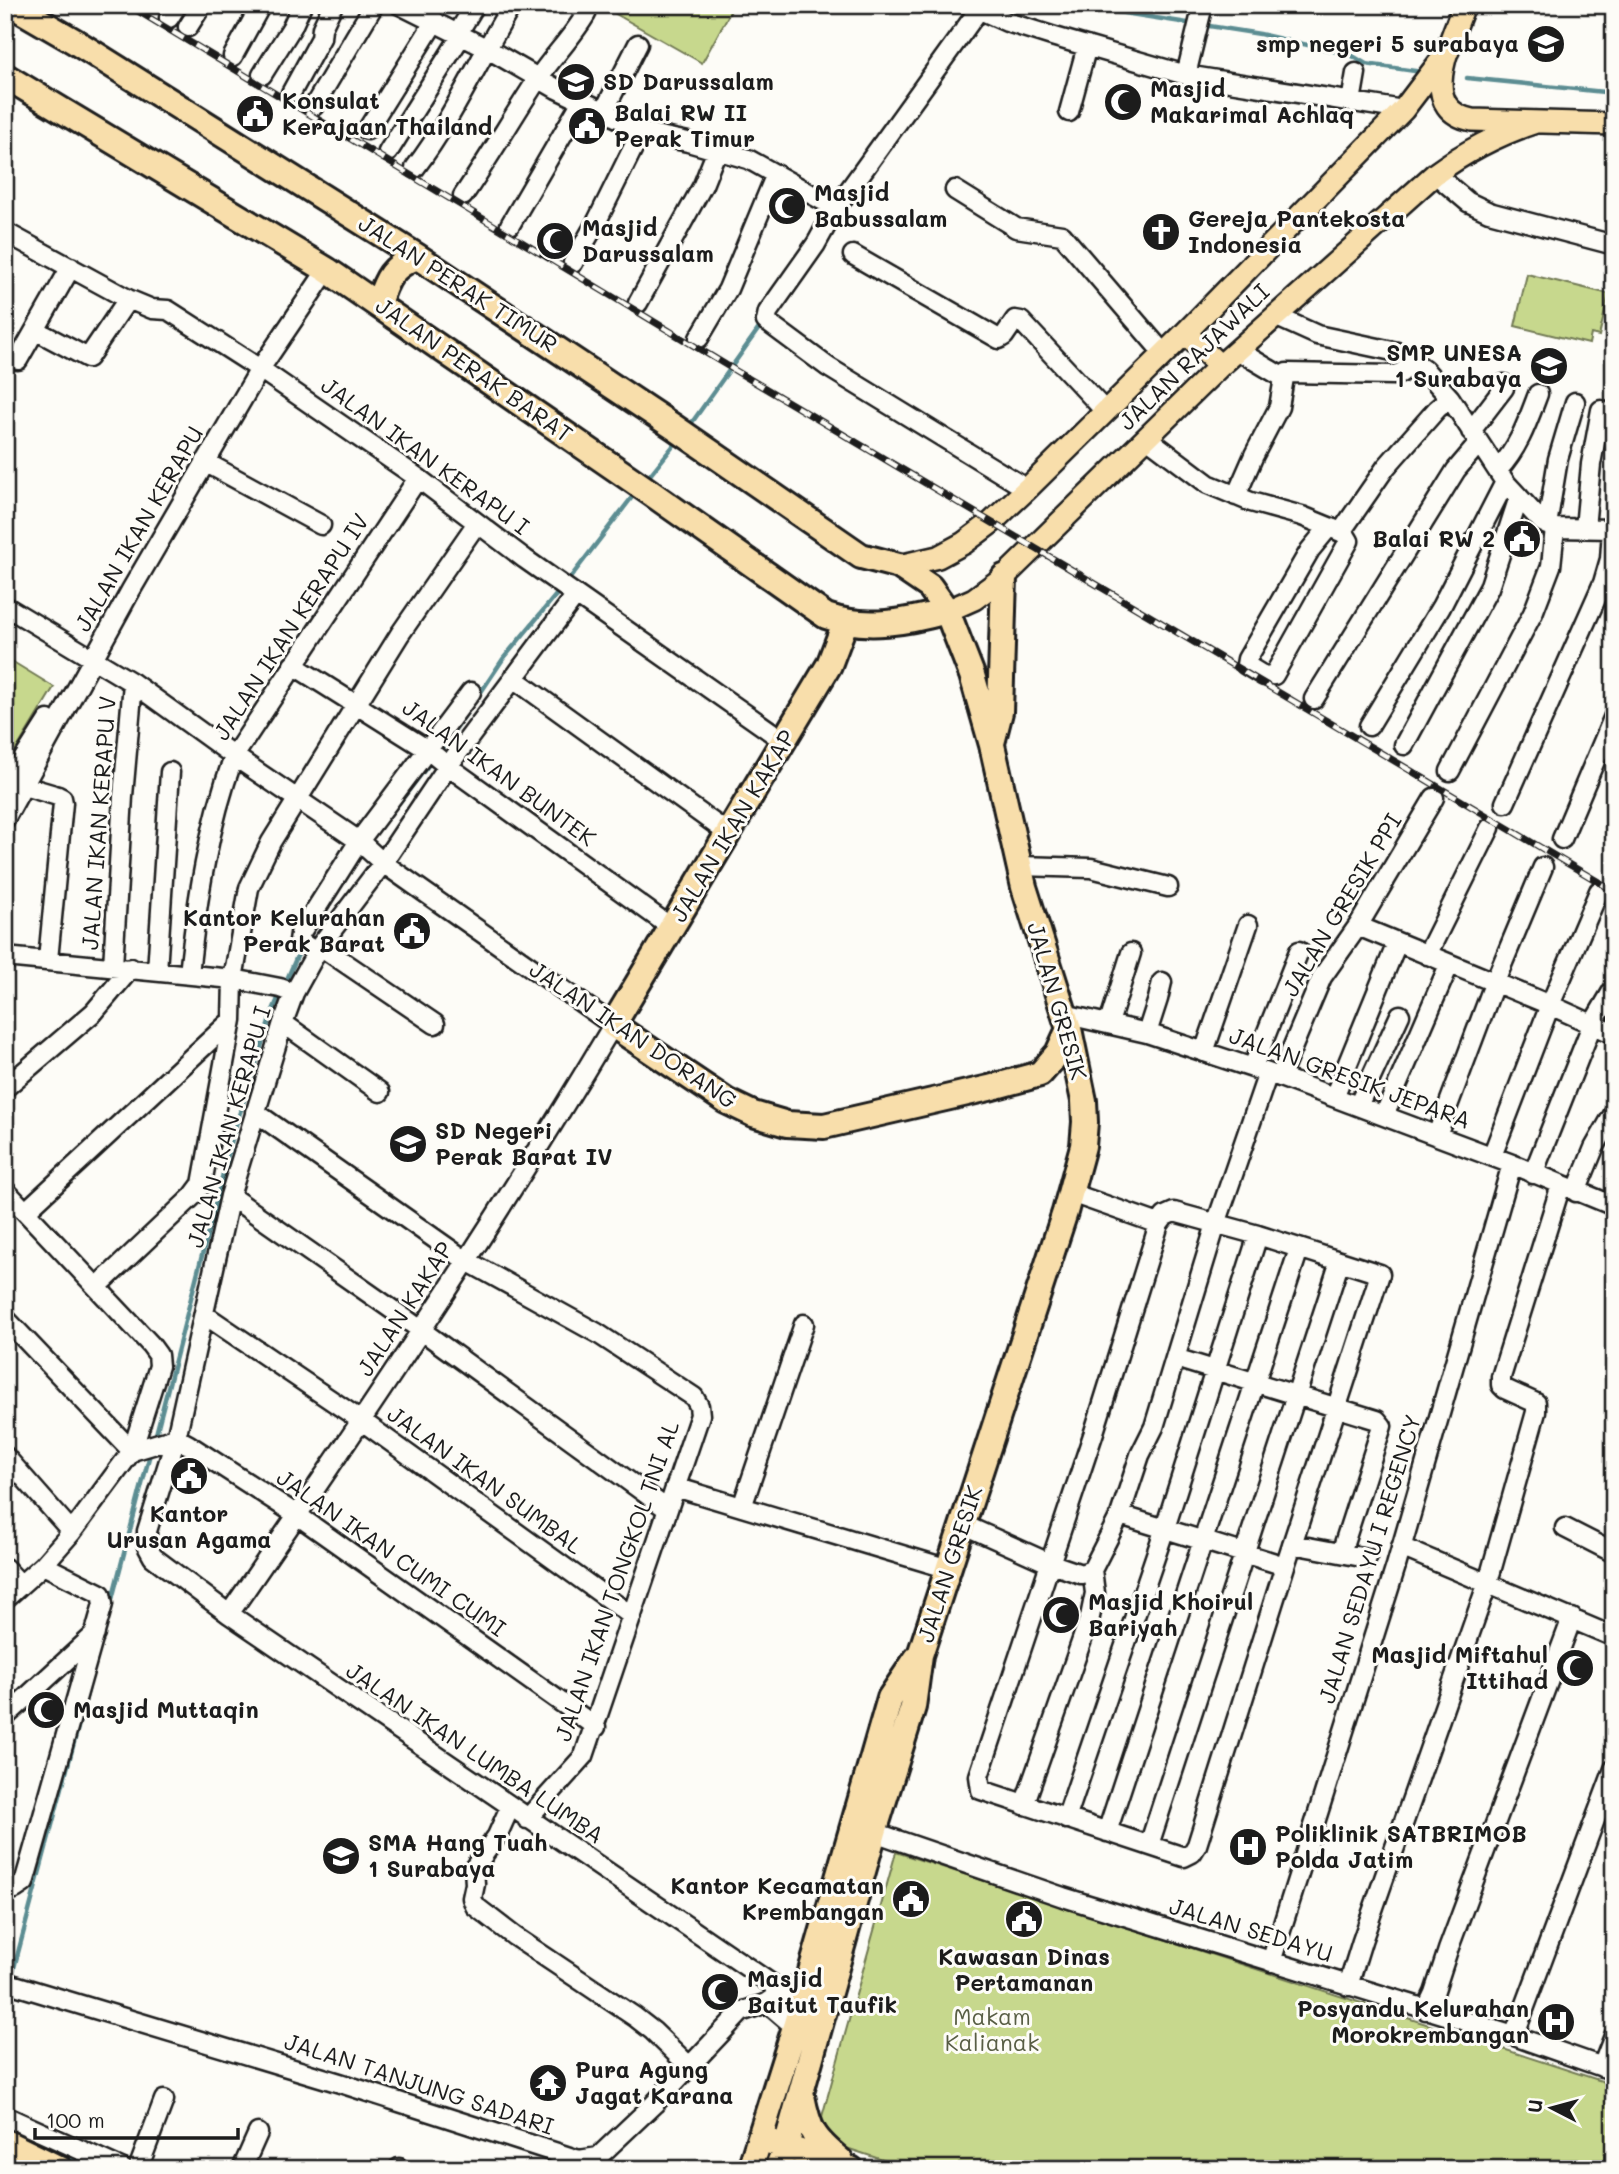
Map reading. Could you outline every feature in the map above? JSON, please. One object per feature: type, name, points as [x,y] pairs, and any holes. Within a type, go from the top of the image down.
[{"type":"highway","name":"JALAN PERAK TIMUR","points":[[12,5],[74,41],[418,257],[861,556],[899,566]]},
{"type":"highway","name":"JALAN PERAK BARAT","points":[[5,76],[327,270],[826,616],[845,623],[871,625],[921,618],[947,611]]},
{"type":"highway","points":[[377,304],[389,276],[402,262],[418,257]]},
{"type":"highway","name":"JALAN GRESIK","points":[[780,2161],[874,1832],[914,1707],[920,1655],[1071,1193],[1083,1146],[1084,1101],[1067,1022],[1019,866],[992,745],[972,675],[947,611],[930,587],[899,566]]},
{"type":"highway","points":[[992,745],[1000,703],[1004,577]]},
{"type":"highway","name":"JALAN IKAN KAKAP","points":[[613,1025],[829,665],[845,623]]},
{"type":"highway","points":[[1067,1022],[1058,1054],[1040,1074],[1063,1082],[1084,1101]]},
{"type":"highway","name":"JALAN IKAN DORANG","points":[[613,1025],[726,1101],[753,1114],[787,1124],[824,1126],[1040,1074]]},
{"type":"highway","name":"JALAN GRESIK","points":[[754,2156],[890,1698],[920,1655]]},
{"type":"highway","points":[[801,2092],[808,2122],[816,2139],[850,2168]]},
{"type":"highway","points":[[5,2142],[60,2169]]},
{"type":"highway","points":[[754,2156],[850,2168]]},
{"type":"highway","points":[[5,2164],[15,2169]]},
{"type":"main road","name":"JALAN RAJAWALI","points":[[1464,5],[1448,51],[1440,87],[1449,110],[1454,115],[1472,120],[1536,122]]},
{"type":"main road","name":"JALAN RAJAWALI","points":[[899,566],[937,557],[964,543],[992,522],[1185,333],[1402,110],[1448,51]]},
{"type":"main road","name":"JALAN RAJAWALI","points":[[947,611],[974,598],[1004,577],[1237,350],[1435,174],[1472,149],[1505,132],[1536,122]]},
{"type":"main road","points":[[1536,122],[1614,124]]},
{"type":"main road","points":[[1185,333],[1220,366]]},
{"type":"street","points":[[188,27],[202,5]]},
{"type":"street","points":[[233,56],[261,5]]},
{"type":"street","points":[[262,75],[292,27],[302,5]]},
{"type":"street","points":[[291,93],[321,38],[322,28],[333,5]]},
{"type":"street","points":[[314,106],[374,5]]},
{"type":"street","points":[[400,5],[486,48],[640,132],[748,159],[836,208]]},
{"type":"street","points":[[388,152],[475,5]]},
{"type":"street","points":[[415,168],[435,142],[512,5]]},
{"type":"street","points":[[1027,489],[828,367],[766,319],[816,244],[836,208],[974,8],[1008,13],[1087,46],[1186,75],[1402,110]]},
{"type":"street","points":[[1186,75],[1201,12]]},
{"type":"street","points":[[463,196],[502,139],[538,78],[568,43],[586,14]]},
{"type":"street","points":[[367,130],[435,22]]},
{"type":"street","points":[[601,110],[607,105],[638,44]]},
{"type":"street","points":[[1069,112],[1087,46]]},
{"type":"street","points":[[1351,102],[1356,73]]},
{"type":"street","points":[[510,225],[582,101]]},
{"type":"street","points":[[573,263],[597,221],[640,132]]},
{"type":"street","points":[[638,303],[702,185],[717,150]]},
{"type":"street","points":[[699,338],[728,289],[776,174]]},
{"type":"street","points":[[1435,174],[1468,202],[1489,212],[1614,244]]},
{"type":"street","points":[[955,190],[1016,228],[1062,235],[1164,354]]},
{"type":"street","name":"JALAN IKAN KERAPU I","points":[[5,232],[128,299],[152,309],[168,310],[260,369],[418,478],[570,590],[513,678],[439,759],[379,860],[288,991],[283,1023],[230,1196],[175,1438],[147,1531],[147,1546]]},
{"type":"street","points":[[853,255],[999,339],[1015,320],[1021,321],[1106,412]]},
{"type":"street","points":[[5,353],[18,360],[71,267]]},
{"type":"street","name":"JALAN IKAN KERAPU","points":[[5,819],[91,656],[260,369],[327,270]]},
{"type":"street","points":[[35,330],[88,358],[128,299]]},
{"type":"street","points":[[1275,316],[1317,335],[1402,353],[1414,361],[1450,398],[1501,476],[1551,527],[1613,529],[1610,559],[1603,583],[1505,803]]},
{"type":"street","points":[[1237,350],[1284,378]]},
{"type":"street","points":[[1236,496],[1279,407],[1287,373],[1393,375],[1401,373],[1414,361]]},
{"type":"street","points":[[1314,699],[1456,470],[1504,384]]},
{"type":"street","points":[[1369,726],[1441,607],[1519,441],[1538,394]]},
{"type":"street","points":[[1147,438],[1208,484],[1337,530],[1349,541],[1274,676],[1264,676],[1246,665],[1247,659],[1310,550],[1337,530],[1385,467],[1450,398]]},
{"type":"street","points":[[1450,771],[1533,612],[1551,566],[1551,527],[1558,459],[1575,402]]},
{"type":"street","points":[[1584,528],[1591,464],[1601,410]]},
{"type":"street","points":[[205,462],[321,525]]},
{"type":"street","name":"JALAN IKAN KERAPU IV","points":[[189,974],[195,912],[207,848],[222,789],[234,756],[418,478]]},
{"type":"street","points":[[1404,745],[1489,588],[1519,497]]},
{"type":"street","points":[[97,1287],[193,1196],[202,1184],[232,1020],[233,979],[249,888],[271,842],[400,634],[477,523]]},
{"type":"street","points":[[570,590],[784,741]]},
{"type":"street","points":[[5,606],[134,682],[234,756],[360,843]]},
{"type":"street","points":[[5,788],[91,656]]},
{"type":"street","name":"JALAN IKAN BUNTEK","points":[[293,664],[439,759],[672,928]]},
{"type":"street","points":[[513,678],[729,834]]},
{"type":"street","name":"JALAN IKAN KERAPU V","points":[[122,967],[123,796],[134,682]]},
{"type":"street","points":[[436,1024],[318,949],[299,940],[300,934],[360,843],[439,759],[471,692]]},
{"type":"street","points":[[1562,839],[1614,716]]},
{"type":"street","points":[[157,971],[170,772]]},
{"type":"street","points":[[24,786],[58,796],[63,803],[48,960]]},
{"type":"street","name":"JALAN GRESIK PPI","points":[[1267,1072],[1322,977],[1358,926],[1434,798]]},
{"type":"street","points":[[1426,955],[1490,828]]},
{"type":"street","name":"JALAN IKAN DORANG","points":[[360,843],[379,860],[613,1025]]},
{"type":"street","points":[[1019,866],[1091,868],[1168,887]]},
{"type":"street","points":[[1437,1135],[1494,984],[1543,867]]},
{"type":"street","points":[[1492,1156],[1550,1005],[1600,891]]},
{"type":"street","points":[[1204,1052],[1248,925]]},
{"type":"street","points":[[1358,926],[1614,1034]]},
{"type":"street","points":[[1334,1097],[1397,943]]},
{"type":"street","points":[[1024,1805],[1090,1617],[1095,1593],[1092,1570],[1120,1515],[1140,1455],[1154,1427],[1216,1224],[1267,1072],[1299,951]]},
{"type":"street","points":[[1109,1023],[1131,953]]},
{"type":"street","points":[[5,957],[233,979],[288,991]]},
{"type":"street","points":[[1384,1116],[1449,965]]},
{"type":"street","points":[[9,1077],[94,1012],[122,967]]},
{"type":"street","points":[[1147,1033],[1162,982]]},
{"type":"street","points":[[1533,1174],[1592,1025],[1614,988]]},
{"type":"street","points":[[1358,1106],[1400,1015]]},
{"type":"street","points":[[26,1212],[232,1020]]},
{"type":"street","name":"JALAN GRESIK JEPARA","points":[[1067,1022],[1109,1023],[1267,1072],[1492,1156],[1614,1206]]},
{"type":"street","points":[[283,1023],[380,1092]]},
{"type":"street","name":"JALAN KAKAP","points":[[229,1615],[362,1421],[613,1025]]},
{"type":"street","name":"JALAN IKAN TONGKOL TNI AL","points":[[254,1112],[465,1260],[597,1333],[694,1397],[699,1406],[700,1415],[584,1756],[527,1819]]},
{"type":"street","points":[[1348,1986],[1488,1582],[1538,1406],[1505,1389],[1501,1385],[1501,1377],[1569,1189],[1614,1113]]},
{"type":"street","name":"JALAN SEDAYU I REGENCY","points":[[1271,1962],[1401,1547],[1511,1166]]},
{"type":"street","points":[[5,1190],[158,1355],[159,1366],[133,1451],[72,1532],[43,1565],[5,1599]]},
{"type":"street","points":[[1071,1193],[1159,1224]]},
{"type":"street","points":[[230,1196],[421,1330],[667,1510]]},
{"type":"street","points":[[1174,1212],[1258,1235],[1380,1274],[1284,1566],[1197,1845],[1192,1853],[1184,1857],[981,1790],[979,1776],[1159,1224],[1165,1216],[1174,1212]]},
{"type":"street","points":[[1066,1819],[1165,1528],[1258,1235]]},
{"type":"street","points":[[1107,1832],[1299,1249]]},
{"type":"street","points":[[1149,1845],[1340,1261]]},
{"type":"street","name":"JALAN IKAN SUMBAL","points":[[205,1315],[362,1421],[632,1616]]},
{"type":"street","points":[[5,1318],[133,1451]]},
{"type":"street","points":[[743,1507],[804,1324]]},
{"type":"street","points":[[1185,1361],[1377,1420],[1382,1426],[1341,1553]]},
{"type":"street","points":[[133,1451],[175,1438]]},
{"type":"street","name":"JALAN IKAN CUMI CUMI","points":[[175,1438],[298,1515],[596,1727]]},
{"type":"street","points":[[5,1456],[72,1532]]},
{"type":"street","points":[[675,1487],[949,1569]]},
{"type":"street","points":[[1120,1515],[1284,1566]]},
{"type":"street","points":[[964,1525],[1049,1563],[1081,1574],[1092,1570]]},
{"type":"street","points":[[1565,1528],[1614,1553]]},
{"type":"street","points":[[1292,1544],[1367,1558]]},
{"type":"street","name":"JALAN IKAN LUMBA LUMBA","points":[[147,1546],[153,1557],[229,1615],[782,1991]]},
{"type":"street","points":[[1401,1547],[1614,1637]]},
{"type":"street","points":[[5,1883],[15,1889],[24,1883],[103,1604],[101,1594],[43,1565]]},
{"type":"street","points":[[5,1568],[20,1584]]},
{"type":"street","points":[[1426,2010],[1572,1618]]},
{"type":"street","points":[[5,1717],[95,1634]]},
{"type":"street","points":[[1514,2036],[1614,1769]]},
{"type":"street","points":[[510,1807],[497,1836],[474,1868],[472,1898],[475,1906],[514,1936],[635,2017],[688,2066]]},
{"type":"street","name":"JALAN SEDAYU","points":[[874,1832],[1063,1897],[1514,2036],[1608,2069]]},
{"type":"street","name":"JALAN TANJUNG SADARI","points":[[13,1984],[340,2083],[568,2163],[579,2160],[598,2163],[741,2012],[767,2003],[808,1976]]},
{"type":"street","points":[[767,2003],[794,2027]]},
{"type":"street","points":[[1608,2069],[1614,2036]]},
{"type":"street","points":[[138,2169],[164,2100]]},
{"type":"street","points":[[5,2116],[123,2169]]},
{"type":"street","points":[[242,2169],[258,2133]]},
{"type":"green space","points":[[600,5],[734,5],[702,63]]},
{"type":"green space","points":[[1527,274],[1609,294],[1599,336],[1591,334],[1589,344],[1515,326]]},
{"type":"green space","points":[[5,657],[54,687],[5,768]]},
{"type":"green space","name":"Makam Kalianak","points":[[896,1852],[1614,2085],[1614,2169],[910,2169],[816,2138]]},
{"type":"water","points":[[5,2119],[116,2169],[5,2169]]},
{"type":"waterway","points":[[1073,5],[1194,24]]},
{"type":"waterway","points":[[1203,25],[1260,34],[1351,55],[1366,64],[1422,72]]},
{"type":"waterway","points":[[1467,78],[1614,93]]},
{"type":"waterway","points":[[688,428],[762,324]]},
{"type":"waterway","points":[[646,480],[678,440]]},
{"type":"waterway","points":[[567,582],[636,492]]},
{"type":"waterway","points":[[477,698],[503,659],[561,589]]},
{"type":"waterway","points":[[439,752],[466,714]]},
{"type":"waterway","points":[[374,835],[433,759]]},
{"type":"waterway","points":[[285,984],[301,947]]},
{"type":"waterway","points":[[155,1438],[234,1131],[271,1015],[281,992]]},
{"type":"waterway","points":[[110,1607],[151,1450]]},
{"type":"waterway","points":[[11,1979],[88,1690]]},
{"type":"waterway","points":[[5,2000],[9,1988]]},
{"type":"railway","points":[[128,5],[736,371],[1614,891]]},
{"type":"place","name":"smp negeri 5 surabaya","points":[[1546,44]]},
{"type":"place","name":"SD Darussalam","points":[[576,82]]},
{"type":"place","name":"Masjid Makarimal Achlaq","points":[[1123,102]]},
{"type":"place","name":"Konsulat Kerajaan Thailand","points":[[255,114]]},
{"type":"place","name":"Balai RW II Perak Timur","points":[[587,126]]},
{"type":"place","name":"Masjid Babussalam","points":[[787,206]]},
{"type":"place","name":"Gereja Pantekosta Indonesia","points":[[1161,232]]},
{"type":"place","name":"Masjid Darussalam","points":[[555,241]]},
{"type":"place","name":"SMP UNESA 1 Surabaya","points":[[1549,366]]},
{"type":"place","name":"Balai RW 2","points":[[1522,539]]},
{"type":"place","name":"Kantor Kelurahan Perak Barat","points":[[412,931]]},
{"type":"place","name":"SD Negeri Perak Barat IV","points":[[408,1144]]},
{"type":"place","name":"Kantor Urusan Agama","points":[[189,1476]]},
{"type":"place","name":"Masjid Khoirul Bariyah","points":[[1061,1615]]},
{"type":"place","name":"Masjid Miftahul Ittihad","points":[[1575,1668]]},
{"type":"place","name":"Masjid Muttaqin","points":[[46,1710]]},
{"type":"place","name":"Poliklinik SATBRIMOB Polda Jatim","points":[[1248,1847]]},
{"type":"place","name":"SMA Hang Tuah 1 Surabaya","points":[[341,1856]]},
{"type":"place","name":"Kantor Kecamatan Krembangan","points":[[911,1899]]},
{"type":"place","name":"Kawasan Dinas Pertamanan","points":[[1024,1919]]},
{"type":"place","name":"Masjid Baitut Taufik","points":[[720,1992]]},
{"type":"place","name":"Posyandu Kelurahan Morokrembangan","points":[[1556,2022]]},
{"type":"place","name":"Pura Agung Jagat Karana","points":[[548,2083]]}]
